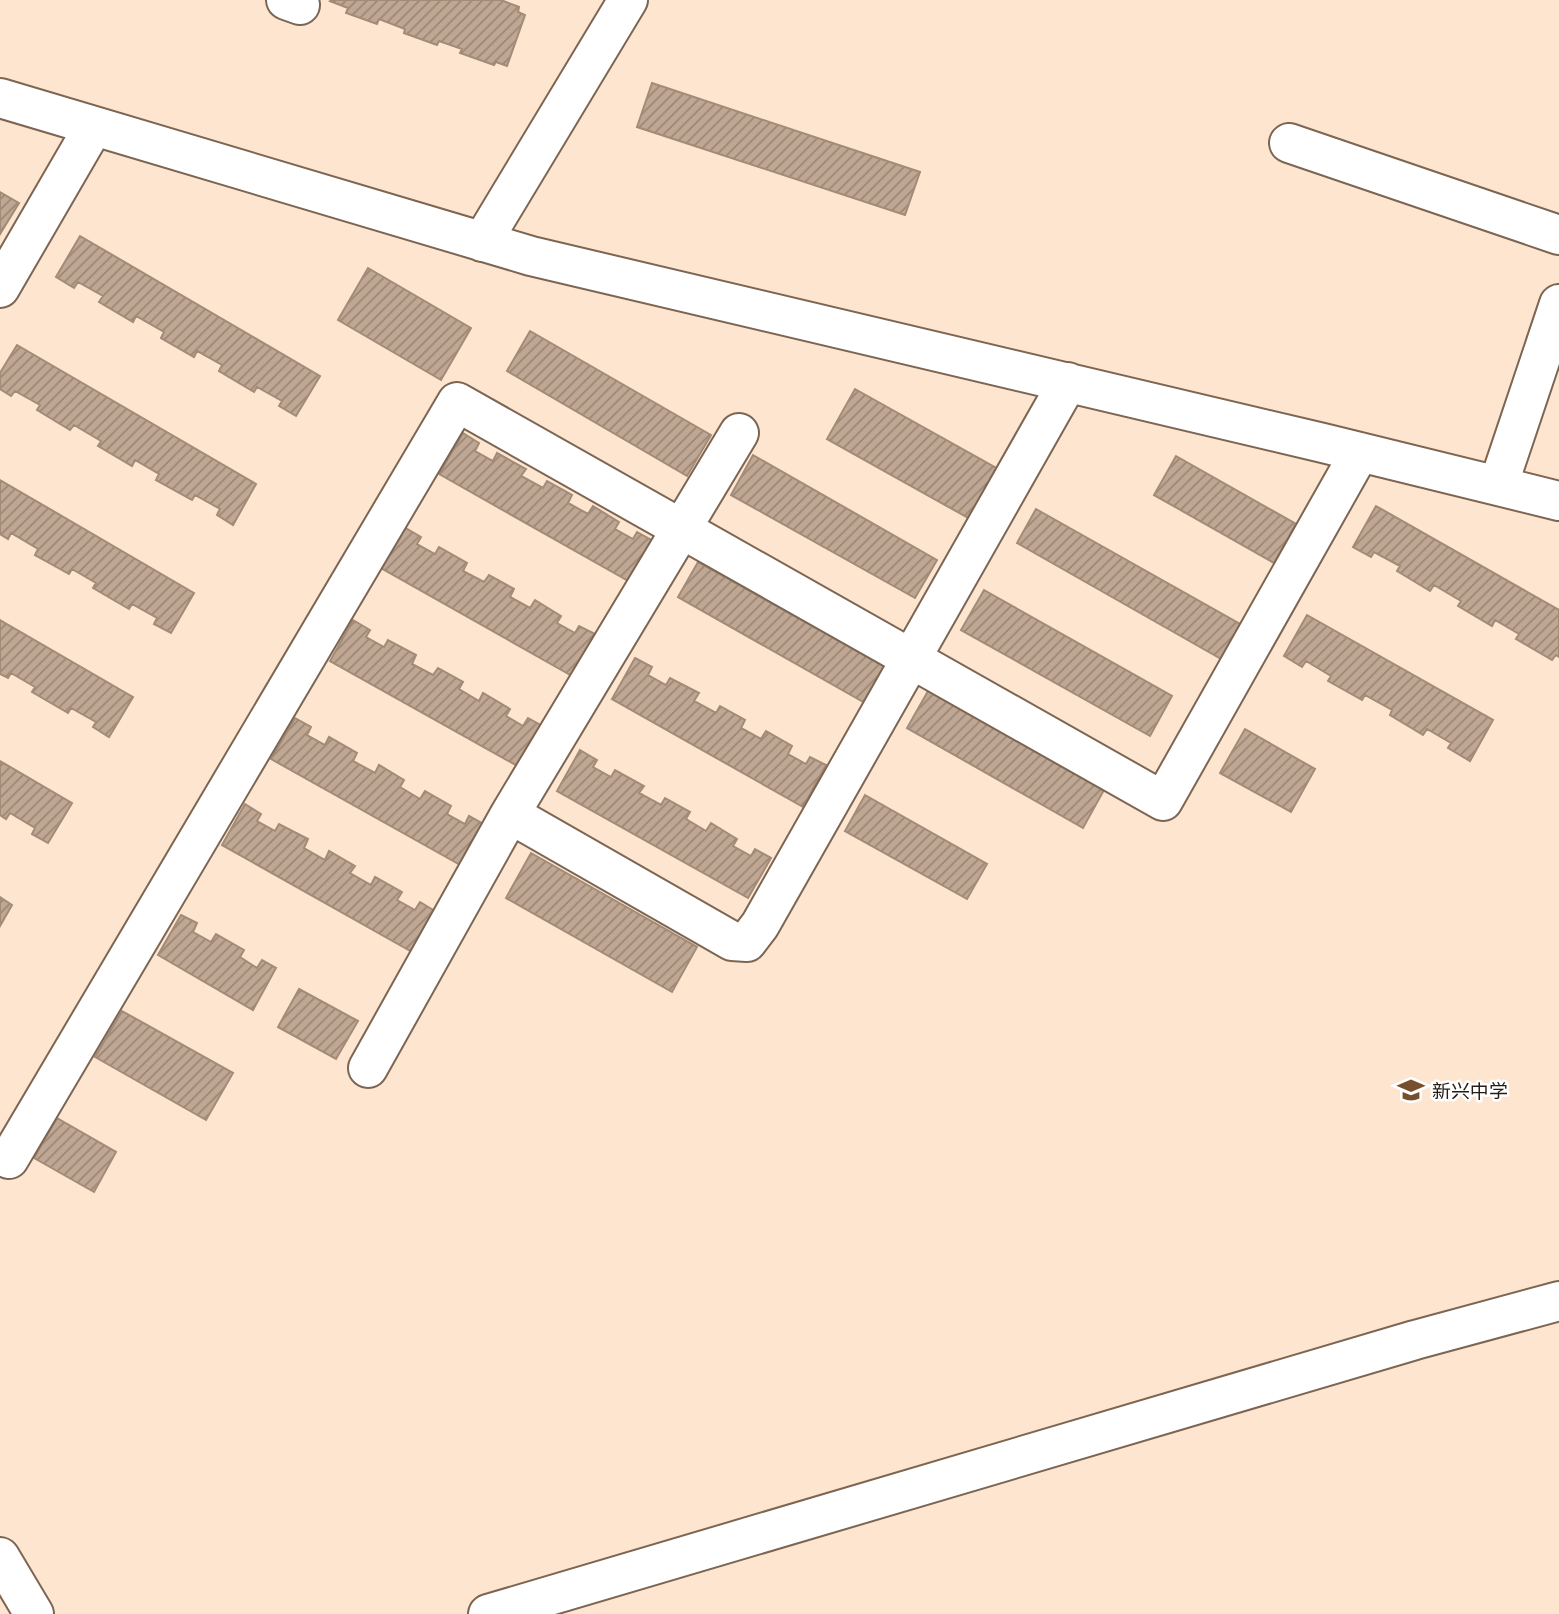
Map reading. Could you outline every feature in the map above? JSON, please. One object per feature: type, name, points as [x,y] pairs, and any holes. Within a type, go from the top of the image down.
[{"type":"street","points":[[482,242],[628,0]]},
{"type":"street","points":[[0,98],[531,256],[1559,501]]},
{"type":"street","points":[[0,288],[94,126]]},
{"type":"street","points":[[1289,143],[1559,234]]},
{"type":"street","points":[[1498,486],[1559,304]]},
{"type":"street","points":[[510,814],[732,941],[747,942],[1068,383]]},
{"type":"street","points":[[9,1159],[457,402],[1163,800],[1360,452]]},
{"type":"street","points":[[368,1068],[510,814],[739,433]]},
{"type":"street","points":[[488,1614],[1402,1343],[1559,1301]]},
{"type":"street","points":[[0,1557],[34,1614]]},
{"type":"street","points":[[0,1607],[18,1614]]},
{"type":"building","points":[[331,0],[501,0],[519,7],[518,12],[525,15],[507,66],[496,62],[494,65],[460,53],[462,49],[439,41],[437,45],[404,33],[405,29],[379,19],[377,24],[346,13],[348,8]]},
{"type":"building","points":[[652,83],[920,172],[905,215],[637,127]]},
{"type":"building","points":[[0,192],[19,203],[0,234]]},
{"type":"building","points":[[80,236],[320,376],[296,416],[279,406],[282,401],[257,387],[254,392],[219,371],[222,365],[197,351],[194,357],[161,338],[164,332],[136,316],[133,322],[99,302],[103,296],[78,282],[74,288],[56,277]]},
{"type":"building","points":[[368,268],[471,328],[441,380],[338,320]]},
{"type":"building","points":[[530,331],[711,435],[687,476],[507,371]]},
{"type":"building","points":[[17,345],[256,484],[233,525],[217,515],[220,509],[195,495],[192,500],[156,480],[159,474],[135,460],[132,466],[98,446],[101,441],[74,425],[70,430],[37,410],[40,405],[15,391],[11,396],[0,389],[0,373]]},
{"type":"building","points":[[855,389],[998,469],[970,519],[827,439]]},
{"type":"building","points":[[463,433],[479,443],[475,451],[493,461],[497,453],[526,469],[521,476],[543,488],[547,481],[572,495],[568,503],[588,514],[593,506],[619,522],[615,529],[633,539],[637,532],[653,541],[630,582],[439,474]]},
{"type":"building","points":[[753,455],[937,560],[915,598],[731,495]]},
{"type":"building","points":[[1176,456],[1296,524],[1274,563],[1154,495]]},
{"type":"building","points":[[0,480],[194,593],[171,633],[154,624],[157,618],[132,604],[129,609],[93,588],[96,583],[72,569],[69,574],[35,555],[38,549],[11,533],[8,539],[0,534]]},
{"type":"building","points":[[1376,506],[1559,610],[1559,657],[1556,655],[1552,660],[1516,639],[1519,634],[1495,620],[1492,626],[1458,606],[1461,601],[1434,585],[1430,591],[1397,571],[1400,566],[1374,552],[1371,557],[1353,547]]},
{"type":"building","points":[[1036,509],[1240,624],[1221,659],[1017,543]]},
{"type":"building","points":[[404,527],[421,537],[417,544],[435,554],[439,547],[467,563],[463,571],[484,582],[489,575],[514,589],[510,597],[530,608],[535,600],[561,616],[557,623],[575,633],[579,626],[595,634],[572,676],[381,568]]},
{"type":"building","points":[[698,562],[885,667],[865,703],[678,597]]},
{"type":"building","points":[[984,590],[1172,696],[1150,736],[961,630]]},
{"type":"building","points":[[1307,615],[1493,720],[1470,761],[1448,748],[1451,743],[1427,729],[1423,735],[1390,715],[1392,710],[1365,695],[1362,700],[1328,681],[1331,676],[1306,661],[1302,667],[1284,656]]},
{"type":"building","points":[[0,620],[133,697],[109,737],[93,727],[96,722],[71,708],[68,713],[32,692],[35,687],[11,673],[8,678],[0,674]]},
{"type":"building","points":[[353,620],[370,630],[366,637],[384,647],[388,640],[416,655],[412,664],[433,675],[438,668],[463,682],[459,689],[479,701],[483,693],[510,709],[506,716],[523,726],[528,718],[544,727],[521,768],[330,661]]},
{"type":"building","points":[[635,658],[652,667],[648,675],[666,685],[670,678],[699,693],[694,701],[716,713],[720,706],[745,720],[741,728],[761,739],[766,731],[792,746],[788,754],[806,764],[810,757],[826,765],[803,807],[612,699]]},
{"type":"building","points":[[928,691],[1104,790],[1083,828],[907,728]]},
{"type":"building","points":[[295,718],[311,727],[307,735],[325,745],[329,737],[357,753],[353,761],[375,773],[379,765],[404,780],[400,787],[420,799],[425,791],[451,806],[447,814],[465,824],[469,816],[485,825],[462,866],[271,759]]},
{"type":"building","points":[[1245,729],[1315,769],[1291,812],[1220,773]]},
{"type":"building","points":[[580,750],[597,760],[593,767],[611,777],[615,770],[644,786],[639,793],[661,805],[665,798],[690,812],[686,819],[706,831],[711,823],[737,839],[733,846],[751,856],[755,849],[771,858],[748,898],[557,791]]},
{"type":"building","points":[[0,761],[72,803],[48,843],[32,834],[35,828],[10,813],[6,819],[0,815]]},
{"type":"building","points":[[865,795],[987,864],[967,899],[845,831]]},
{"type":"building","points":[[245,804],[261,814],[257,821],[275,831],[279,824],[308,839],[304,848],[325,860],[329,851],[355,866],[350,873],[371,885],[375,877],[402,892],[397,900],[415,910],[420,902],[435,911],[412,952],[222,845]]},
{"type":"building","points":[[531,853],[697,947],[672,992],[506,898]]},
{"type":"building","points":[[0,897],[12,905],[0,926]]},
{"type":"building","points":[[181,915],[197,923],[193,932],[211,942],[216,934],[244,950],[240,957],[257,968],[262,960],[276,968],[253,1010],[158,955]]},
{"type":"building","points":[[299,989],[358,1021],[336,1059],[278,1027]]},
{"type":"building","points":[[122,1011],[233,1073],[206,1120],[95,1057]]},
{"type":"building","points":[[57,1118],[116,1152],[94,1192],[34,1158]]},
{"type":"place","name":"新兴中学","points":[[1411,1090]]}]
